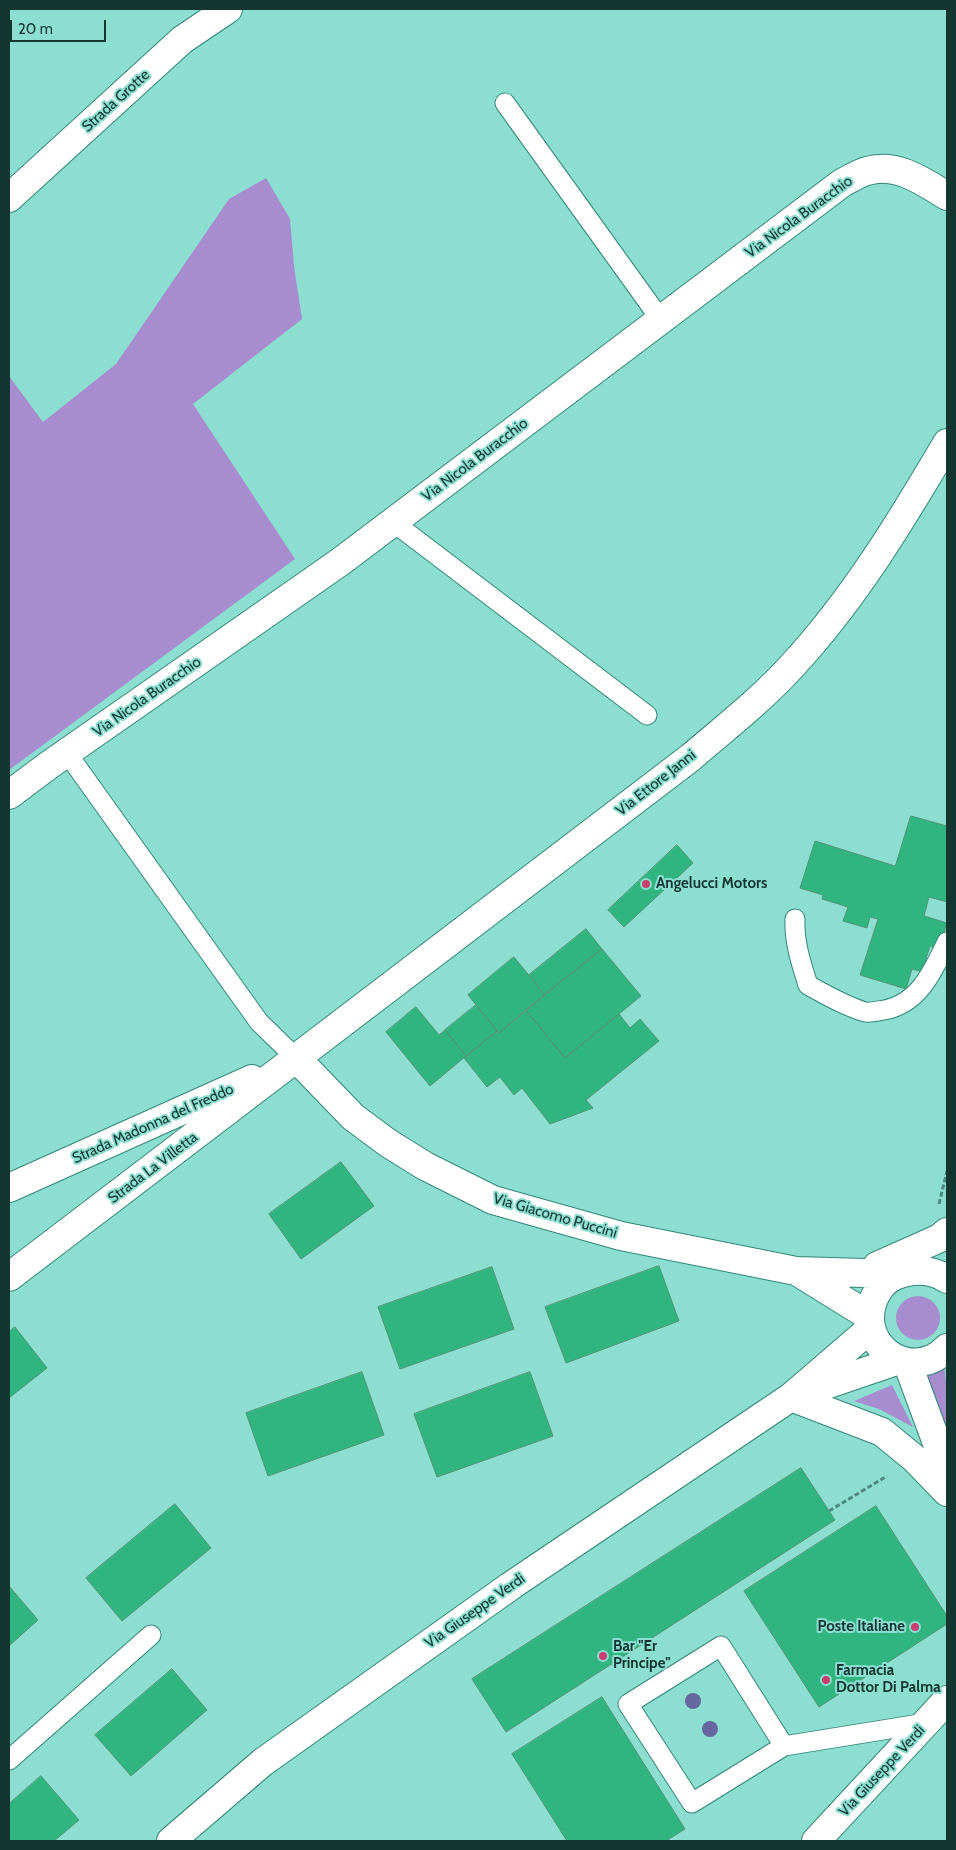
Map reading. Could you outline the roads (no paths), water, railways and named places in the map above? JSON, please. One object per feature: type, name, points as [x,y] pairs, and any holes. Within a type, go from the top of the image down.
[{"type":"street","name":"Strada Grotte","points":[[9,198],[182,40],[228,9]]},
{"type":"street","name":"Via Nicola Buracchio","points":[[9,795],[340,562],[842,183],[867,170],[888,169],[908,173],[947,196]]},
{"type":"street","name":"Via Ettore Janni","points":[[297,1059],[690,758],[767,692],[820,634],[875,560],[902,521],[947,443]]},
{"type":"street","name":"Strada Madonna del Freddo","points":[[9,1188],[297,1059]]},
{"type":"street","name":"Via Giacomo Puccini","points":[[297,1059],[353,1117],[388,1143],[425,1166],[493,1200],[621,1236],[796,1271],[898,1274],[942,1268]]},
{"type":"street","name":"Strada La Villetta","points":[[9,1277],[297,1059]]},
{"type":"street","points":[[860,1273],[935,1241],[947,1232]]},
{"type":"street","name":"Via Giacomo Puccini","points":[[796,1271],[870,1322]]},
{"type":"street","points":[[898,1274],[886,1281],[878,1290],[871,1304],[870,1322],[882,1349],[903,1361],[947,1464]]},
{"type":"street","name":"Via Giuseppe Verdi","points":[[171,1841],[263,1762],[512,1585],[791,1397],[870,1322]]},
{"type":"street","name":"Via Giuseppe Verdi","points":[[791,1397],[903,1361],[924,1362],[935,1358],[947,1348]]},
{"type":"street","points":[[791,1397],[882,1432],[909,1453],[947,1492]]},
{"type":"street","name":"Via Giuseppe Verdi","points":[[816,1841],[947,1700]]},
{"type":"lane","points":[[505,103],[660,320]]},
{"type":"lane","points":[[393,522],[647,715]]},
{"type":"lane","points":[[67,753],[259,1022],[297,1059]]},
{"type":"lane","points":[[795,919],[794,932],[808,985],[836,1001],[867,1013],[888,1009],[914,997],[936,968],[947,942]]},
{"type":"lane","points":[[9,1760],[151,1635]]},
{"type":"lane","points":[[784,1746],[721,1646],[628,1704],[692,1803],[784,1746],[926,1723]]},
{"type":"place","name":"Angelucci Motors","points":[[646,884]]},
{"type":"place","name":"Poste Italiane","points":[[915,1627]]},
{"type":"place","name":"Bar \"Er Principe\"","points":[[603,1656]]},
{"type":"place","name":"Farmacia Dottor Di Palma","points":[[826,1680]]}]
